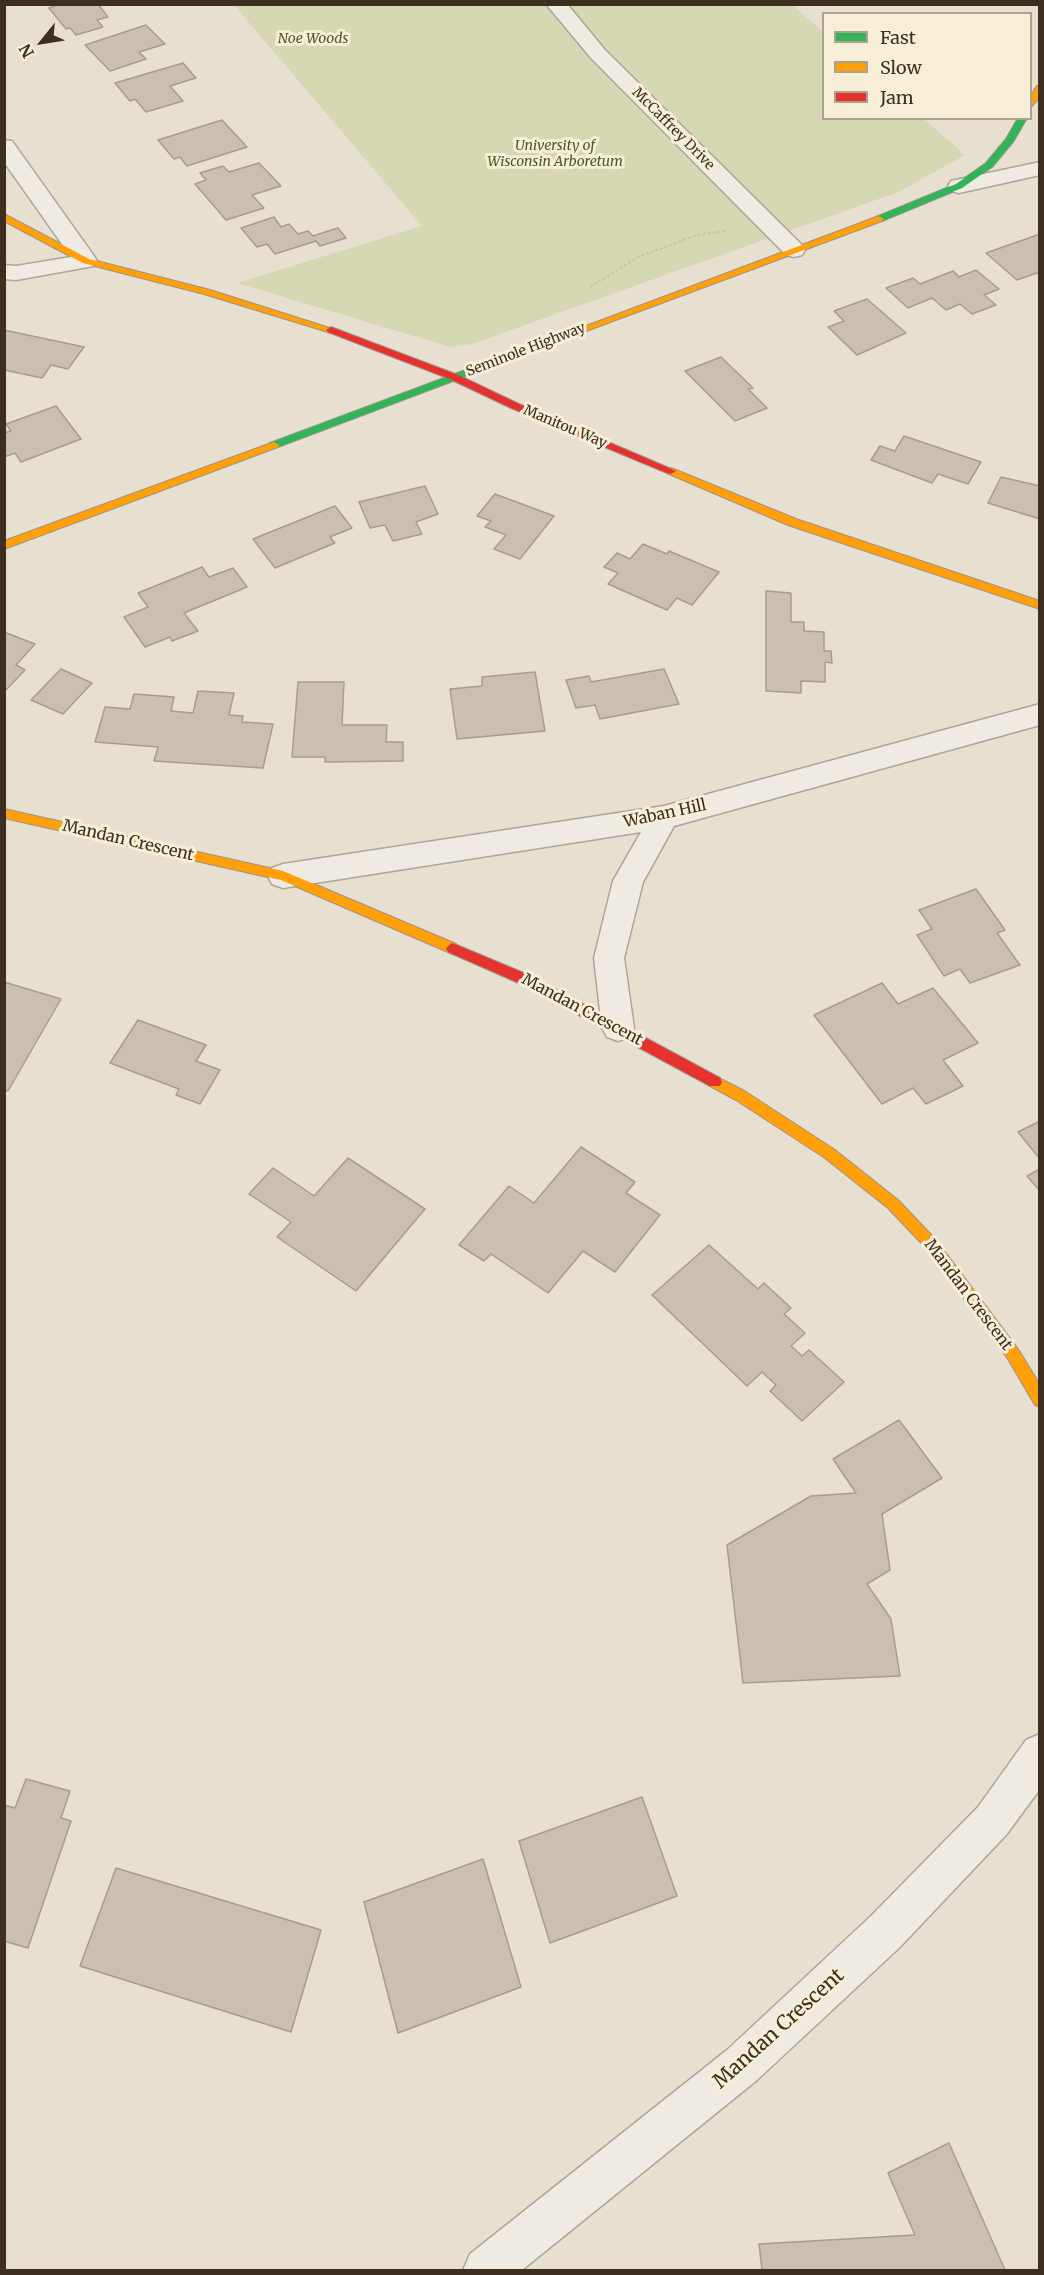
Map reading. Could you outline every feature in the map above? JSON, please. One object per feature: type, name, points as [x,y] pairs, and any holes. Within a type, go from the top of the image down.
[{"type":"street","name":"McCaffrey Drive","points":[[556,4],[598,54],[794,250]]},
{"type":"street","points":[[1032,102],[1040,88]]},
{"type":"street","name":"Seminole Highway","points":[[4,545],[922,203],[958,186],[989,165],[1010,140],[1022,120]]},
{"type":"street","points":[[4,146],[86,261]]},
{"type":"street","points":[[958,186],[1040,168]]},
{"type":"street","name":"Manitou Way","points":[[4,217],[86,261],[207,292],[344,334],[454,377],[515,406],[792,522],[1040,605]]},
{"type":"street","name":"Manitou Way","points":[[4,272],[16,273],[86,261]]},
{"type":"street","name":"Waban Hill","points":[[283,876],[664,817],[1040,714]]},
{"type":"street","name":"Mandan Crescent","points":[[4,813],[283,876],[526,980],[751,1103],[830,1154],[893,1204],[931,1244],[969,1293],[1013,1354],[1040,1400]]},
{"type":"street","points":[[618,1029],[609,958],[628,881],[664,817]]},
{"type":"street","name":"Mandan Crescent","points":[[486,2271],[742,2065],[877,1940],[992,1821],[1040,1754]]},
{"type":"path","points":[[587,289],[613,271],[658,248],[697,235],[733,230]]},
{"type":"green space","name":"University of Wisconsin Arboretum","points":[[234,5],[792,5],[822,31],[822,120],[925,120],[965,155],[901,191],[472,344],[450,347],[237,283],[422,226]]},
{"type":"building","points":[[61,4],[98,4],[108,17],[97,20],[103,27],[76,35],[70,28],[66,29],[49,8]]},
{"type":"building","points":[[146,25],[165,44],[139,52],[146,59],[110,71],[85,45]]},
{"type":"building","points":[[183,63],[196,78],[170,86],[183,101],[146,112],[135,99],[130,101],[115,83]]},
{"type":"building","points":[[222,120],[247,147],[187,166],[180,157],[174,159],[158,140]]},
{"type":"building","points":[[259,163],[281,186],[252,195],[264,208],[226,220],[195,184],[206,180],[200,173],[223,166],[229,172]]},
{"type":"building","points":[[274,217],[281,227],[289,224],[298,234],[308,231],[313,236],[338,228],[346,238],[320,246],[316,241],[275,254],[267,244],[257,247],[241,228]]},
{"type":"building","points":[[1040,234],[1040,272],[1017,280],[986,253]]},
{"type":"building","points":[[976,270],[999,289],[984,295],[996,305],[972,314],[960,304],[946,310],[932,298],[908,308],[886,288],[913,278],[920,284],[953,271],[959,277]]},
{"type":"building","points":[[867,299],[906,333],[857,355],[828,327],[844,321],[834,311]]},
{"type":"building","points":[[4,330],[84,347],[68,369],[51,365],[42,378],[4,370]]},
{"type":"building","points":[[721,357],[753,388],[748,389],[767,408],[735,421],[685,371]]},
{"type":"building","points":[[56,406],[81,439],[21,462],[15,453],[4,457],[4,433],[11,431],[6,424]]},
{"type":"building","points":[[904,436],[981,462],[968,484],[938,474],[932,483],[871,460],[880,446],[895,451]]},
{"type":"building","points":[[1001,477],[1040,486],[1040,519],[988,503]]},
{"type":"building","points":[[425,486],[438,514],[416,522],[422,534],[393,541],[385,525],[370,528],[359,502]]},
{"type":"building","points":[[495,494],[554,516],[520,559],[494,549],[506,535],[485,527],[491,521],[477,516]]},
{"type":"building","points":[[335,506],[352,528],[330,537],[335,543],[275,568],[253,539]]},
{"type":"building","points":[[643,544],[667,554],[669,551],[719,572],[692,605],[677,598],[667,610],[608,584],[618,573],[604,567],[617,553],[630,559]]},
{"type":"building","points":[[202,567],[209,577],[233,568],[247,587],[184,613],[198,631],[172,641],[170,637],[145,647],[124,617],[148,607],[138,593]]},
{"type":"building","points":[[766,591],[791,593],[791,622],[804,622],[804,631],[824,632],[824,651],[831,651],[832,663],[825,662],[825,682],[801,681],[801,693],[766,691]]},
{"type":"building","points":[[4,632],[35,644],[16,665],[25,670],[4,692]]},
{"type":"building","points":[[61,669],[92,683],[63,714],[31,700]]},
{"type":"building","points":[[664,669],[679,704],[600,719],[595,705],[576,708],[566,680],[589,676],[591,682]]},
{"type":"building","points":[[535,672],[545,731],[457,739],[450,689],[482,686],[482,677]]},
{"type":"building","points":[[298,682],[344,682],[342,725],[387,725],[386,742],[403,742],[403,761],[325,762],[325,757],[292,757]]},
{"type":"building","points":[[198,691],[234,693],[229,715],[243,716],[242,722],[273,724],[263,768],[154,761],[158,747],[95,742],[105,707],[130,709],[134,694],[174,697],[171,711],[193,713]]},
{"type":"building","points":[[976,889],[1005,930],[997,933],[1020,965],[970,983],[960,969],[944,976],[917,935],[932,929],[919,910]]},
{"type":"building","points":[[4,982],[61,999],[8,1091],[4,1090]]},
{"type":"building","points":[[882,983],[898,1004],[933,988],[978,1043],[943,1060],[963,1086],[926,1104],[913,1088],[882,1104],[814,1015]]},
{"type":"building","points":[[138,1020],[206,1045],[196,1061],[220,1070],[200,1104],[176,1095],[179,1089],[110,1063]]},
{"type":"building","points":[[1040,1121],[1040,1159],[1018,1132]]},
{"type":"building","points":[[581,1147],[635,1182],[626,1193],[660,1215],[615,1272],[583,1251],[548,1293],[491,1254],[484,1261],[459,1245],[509,1186],[534,1203]]},
{"type":"building","points":[[348,1158],[425,1209],[356,1291],[277,1237],[291,1222],[249,1194],[273,1168],[314,1196]]},
{"type":"building","points":[[1040,1169],[1040,1191],[1027,1176]]},
{"type":"building","points":[[709,1245],[758,1289],[764,1283],[791,1308],[784,1314],[805,1333],[791,1346],[802,1356],[809,1350],[844,1382],[802,1421],[770,1391],[776,1385],[762,1372],[747,1386],[652,1295]]},
{"type":"building","points":[[899,1420],[942,1478],[882,1514],[890,1570],[867,1584],[891,1619],[900,1676],[743,1683],[727,1545],[811,1496],[856,1493],[833,1459]]},
{"type":"building","points":[[26,1779],[70,1791],[61,1818],[71,1821],[28,1948],[4,1941],[4,1805],[15,1808]]},
{"type":"building","points":[[642,1797],[677,1896],[550,1943],[519,1841]]},
{"type":"building","points":[[483,1859],[521,1987],[398,2033],[364,1902]]},
{"type":"building","points":[[116,1868],[321,1930],[291,2032],[80,1966]]},
{"type":"building","points":[[949,2143],[1005,2270],[762,2270],[759,2244],[915,2235],[888,2173]]},
{"type":"traffic: fast","points":[[879,219],[959,186],[989,165],[1010,140],[1022,120]]},
{"type":"traffic: fast","points":[[274,445],[567,335]]},
{"type":"traffic: slow","points":[[1032,102],[1040,88]]},
{"type":"traffic: slow","points":[[4,217],[86,261],[207,292],[331,330]]},
{"type":"traffic: slow","points":[[567,335],[879,219]]},
{"type":"traffic: slow","points":[[4,545],[274,445]]},
{"type":"traffic: slow","points":[[671,471],[792,522],[1040,605]]},
{"type":"traffic: slow","points":[[4,813],[283,876],[452,948]]},
{"type":"traffic: slow","points":[[715,1082],[741,1096],[830,1154],[893,1204],[931,1244],[969,1293],[1013,1354],[1040,1400]]},
{"type":"traffic: jam","points":[[331,330],[454,377],[515,406],[671,471]]},
{"type":"traffic: jam","points":[[452,948],[526,980],[715,1082]]},
{"type":"park label","name":"Noe Woods","points":[[313,39]]}]
